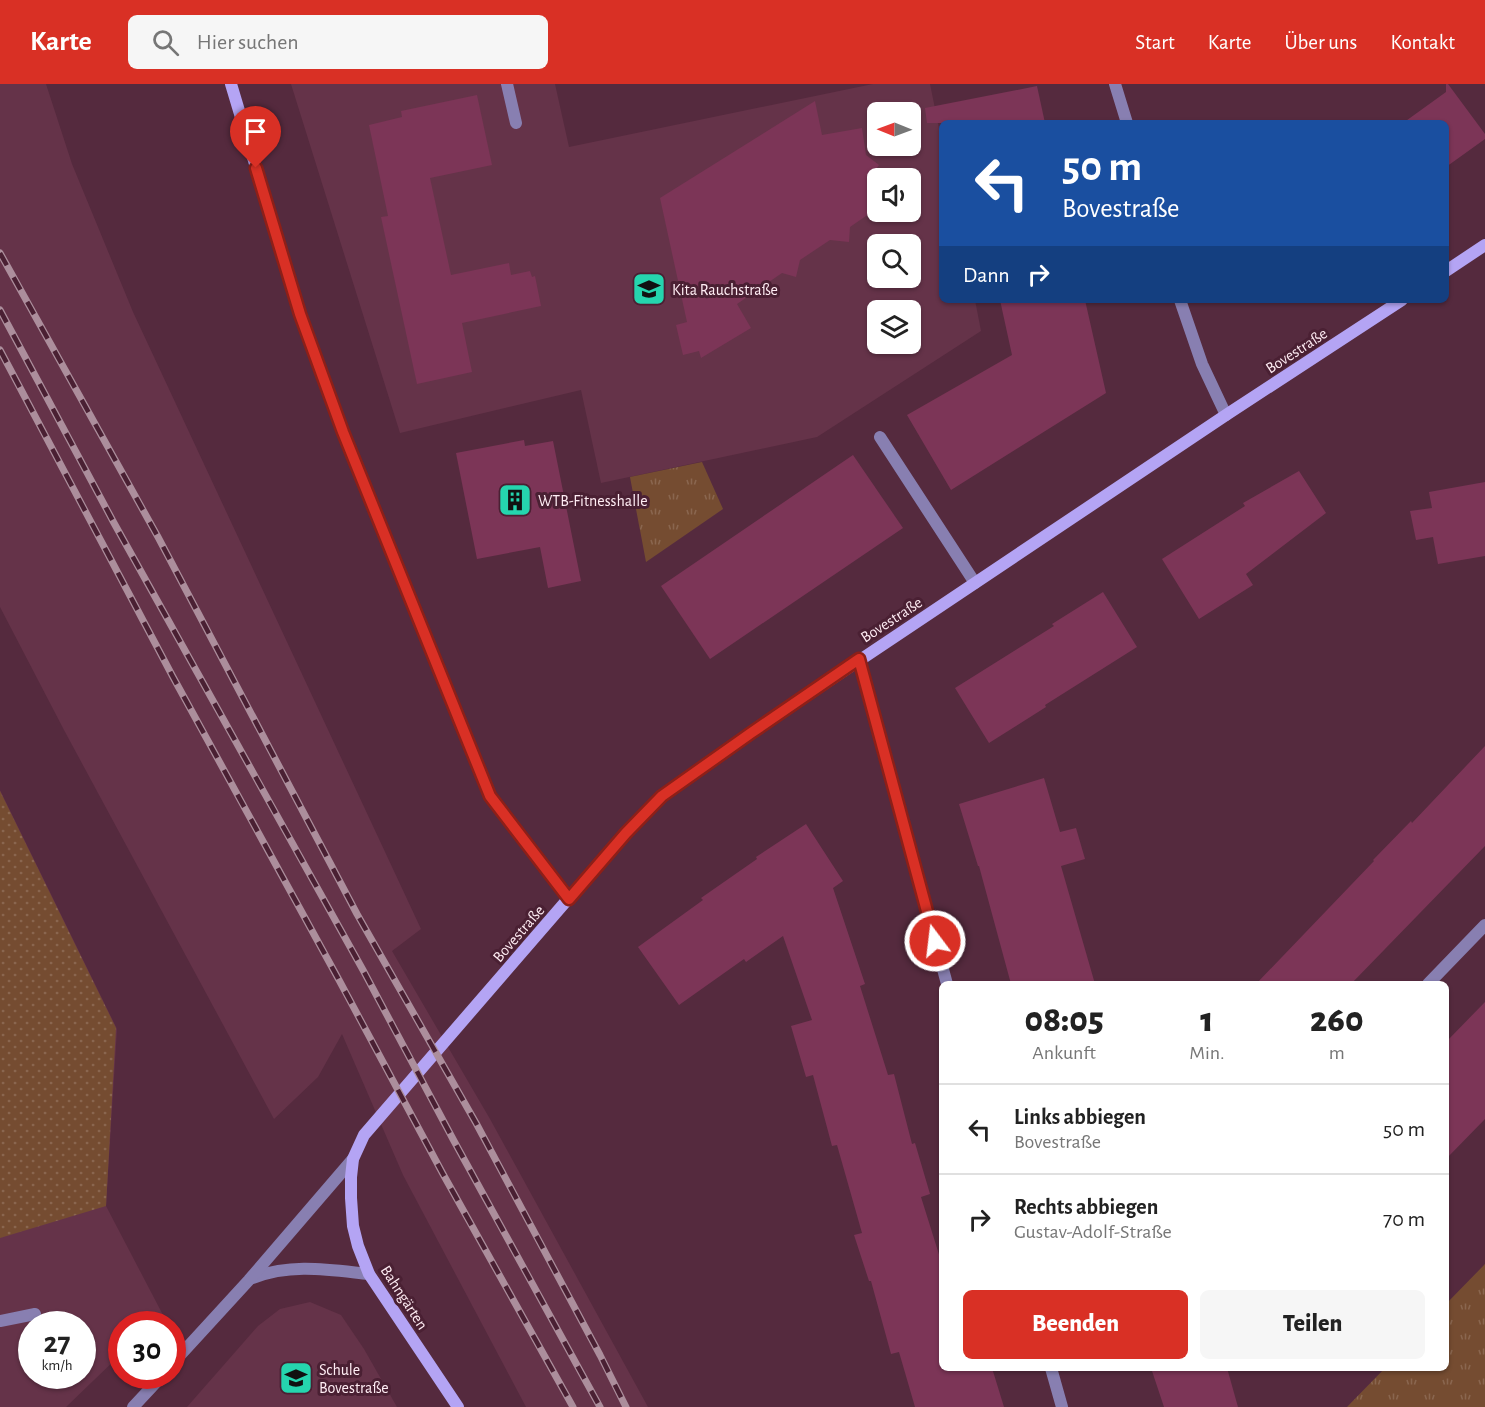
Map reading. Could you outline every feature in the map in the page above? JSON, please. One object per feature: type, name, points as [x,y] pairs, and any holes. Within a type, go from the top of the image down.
[{"type":"main road","points":[[231,84],[300,314],[327,389],[490,796],[569,899]]},
{"type":"main road","points":[[1449,269],[1485,246]]},
{"type":"main road","name":"Bovestraße","points":[[353,1159],[364,1135],[626,833],[662,796],[859,659],[1397,303]]},
{"type":"main road","name":"Bahngärten","points":[[353,1159],[351,1177],[353,1226],[369,1274],[458,1407]]},
{"type":"street","points":[[507,84],[516,123]]},
{"type":"street","points":[[1115,84],[1126,120]]},
{"type":"street","points":[[1181,303],[1202,364],[1226,415]]},
{"type":"street","points":[[880,437],[975,583]]},
{"type":"street","points":[[859,659],[946,981]]},
{"type":"street","points":[[1431,981],[1485,925]]},
{"type":"street","name":"Bovestraße","points":[[186,1349],[249,1280],[353,1159]]},
{"type":"street","name":"Bovestraße","points":[[249,1280],[266,1273],[283,1270],[311,1269],[369,1274]]},
{"type":"street","points":[[0,1321],[18,1317]]},
{"type":"street","points":[[1052,1371],[1062,1407]]},
{"type":"street","points":[[133,1407],[150,1389]]},
{"type":"shaded area","points":[[0,84],[46,84],[72,164],[133,312],[421,929],[392,951],[490,1119],[648,1407],[526,1407],[403,1175],[342,1034],[318,1077],[274,1119],[0,607]]},
{"type":"shaded area","name":"Kita Rauchstraße","points":[[291,84],[555,84],[569,147],[873,84],[930,84],[939,128],[939,303],[976,303],[981,331],[817,437],[601,483],[581,390],[400,433]]},
{"type":"shaded area","points":[[0,790],[117,1029],[106,1206],[161,1311],[108,1311],[108,1367],[96,1378],[96,1311],[18,1311],[18,1389],[85,1389],[66,1407],[0,1407]]},
{"type":"shaded area","name":"Schule Bovestraße","points":[[310,1302],[341,1315],[364,1349],[397,1407],[187,1407],[258,1326],[280,1309]]},
{"type":"green space","points":[[702,462],[723,509],[646,562],[630,477]]},
{"type":"green space","points":[[0,791],[116,1028],[106,1206],[0,1238]]},
{"type":"green space","points":[[1485,1264],[1485,1407],[1347,1407],[1382,1371],[1449,1371],[1449,1301]]},
{"type":"building","points":[[1446,84],[1448,84],[1485,134],[1485,139],[1449,165],[1449,120],[1407,120],[1446,92]]},
{"type":"building","points":[[1037,86],[1044,120],[939,120],[939,123],[927,123],[925,108]]},
{"type":"building","points":[[477,95],[492,165],[430,178],[451,275],[509,263],[511,275],[530,271],[532,277],[535,276],[541,306],[462,323],[472,372],[417,384],[381,217],[388,216],[369,125],[402,117],[401,111]]},
{"type":"building","points":[[815,101],[822,135],[862,128],[866,155],[879,165],[877,168],[867,168],[867,215],[850,227],[849,242],[830,240],[800,260],[796,277],[782,273],[737,304],[751,328],[701,358],[699,351],[683,355],[676,325],[687,322],[660,198]]},
{"type":"building","points":[[1001,303],[1086,303],[1106,393],[951,490],[907,415],[1012,355]]},
{"type":"building","name":"WTB-Fitnesshalle","points":[[524,440],[525,446],[553,441],[581,581],[548,588],[540,547],[477,559],[456,453]]},
{"type":"building","points":[[853,455],[903,528],[710,659],[661,586]]},
{"type":"building","points":[[1299,471],[1326,513],[1246,574],[1253,585],[1199,619],[1162,559],[1245,506],[1243,503]]},
{"type":"building","points":[[1485,482],[1485,556],[1438,564],[1433,537],[1416,540],[1410,511],[1432,508],[1429,492]]},
{"type":"building","points":[[1103,592],[1137,647],[989,743],[955,688],[1054,626],[1052,624]]},
{"type":"building","points":[[1485,746],[1485,846],[1354,981],[1259,981],[1373,860],[1411,821],[1412,823]]},
{"type":"building","points":[[1044,778],[1060,832],[1076,828],[1085,859],[1061,866],[1094,981],[1010,981],[979,866],[959,804]]},
{"type":"building","points":[[806,824],[843,881],[833,888],[865,984],[860,986],[888,1075],[894,1074],[912,1144],[915,1143],[930,1194],[921,1197],[939,1254],[939,1371],[993,1371],[1004,1407],[915,1407],[899,1352],[891,1354],[871,1281],[869,1281],[854,1235],[862,1233],[837,1145],[832,1146],[813,1075],[806,1077],[791,1026],[812,1020],[783,936],[746,962],[744,959],[679,1005],[638,947],[703,900],[701,898],[757,859],[756,857]]},
{"type":"building","points":[[1485,1002],[1485,1119],[1449,1156],[1449,1039]]},
{"type":"building","points":[[1152,1371],[1228,1371],[1238,1407],[1164,1407]]},
{"type":"railway","points":[[0,253],[158,537],[357,914],[476,1123],[626,1407]]},
{"type":"railway","points":[[0,310],[114,523],[363,970],[600,1407]]},
{"type":"railway","points":[[0,350],[173,677],[443,1174],[573,1407]]},
{"type":"place","name":"Kita Rauchstraße","points":[[649,289]]},
{"type":"place","name":"WTB-Fitnesshalle","points":[[515,500]]},
{"type":"place","name":"Schule Bovestraße","points":[[296,1378]]},
{"type":"route","points":[[256,168],[300,314],[343,432],[490,796],[569,899],[626,833],[662,796],[859,659],[935,941]]}]
